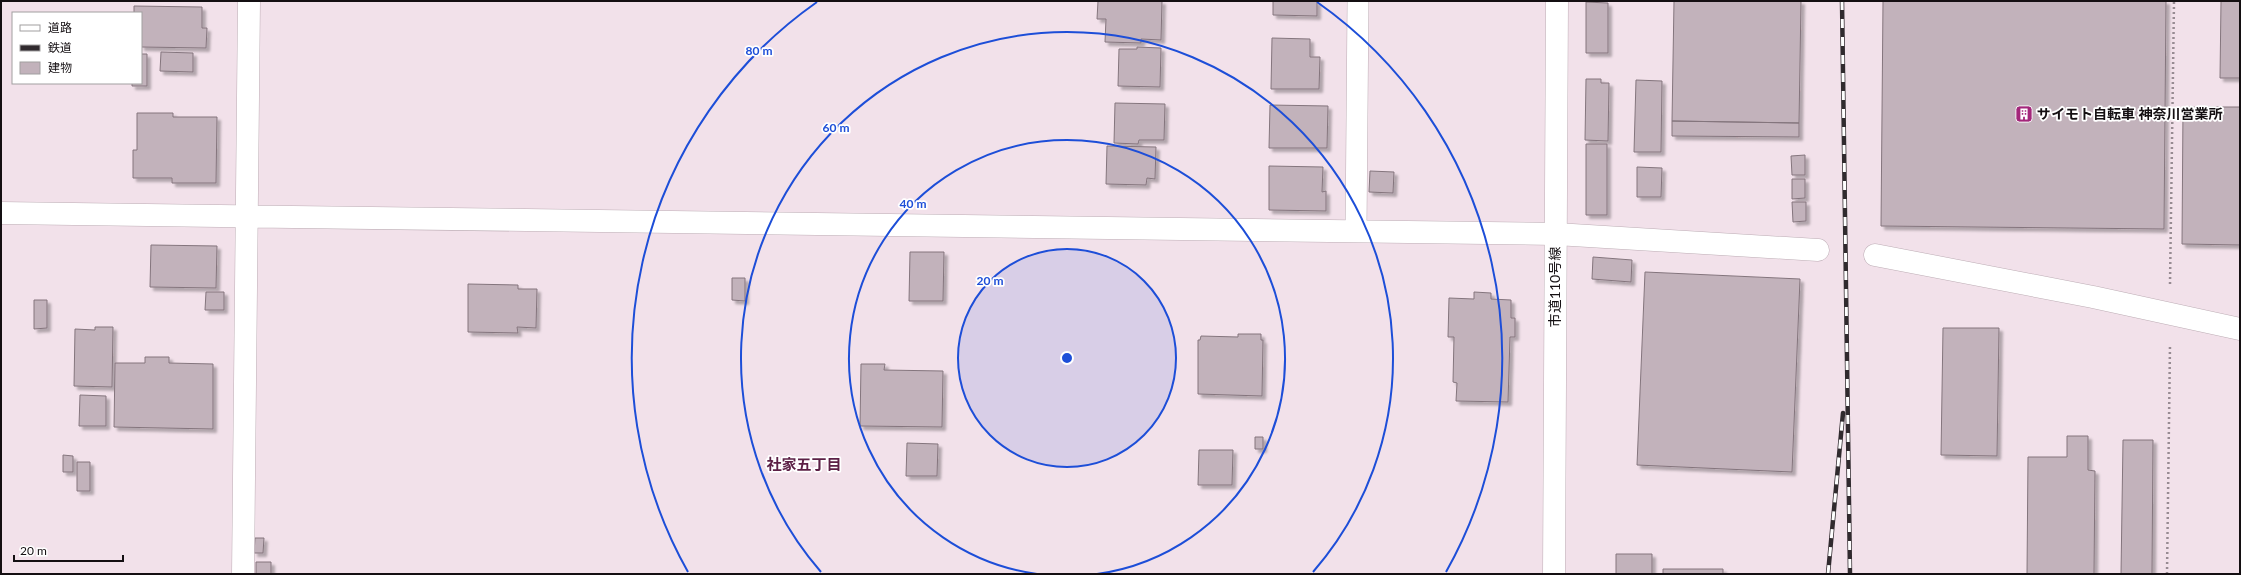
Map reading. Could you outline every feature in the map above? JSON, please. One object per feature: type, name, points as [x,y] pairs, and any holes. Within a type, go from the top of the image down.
[{"type":"street","points":[[243,574],[249,1]]},
{"type":"street","name":"市道110号線","points":[[1554,574],[1557,1]]},
{"type":"street","points":[[1,213],[1556,234],[1818,250]]},
{"type":"street","points":[[1875,255],[2092,297],[2240,329]]},
{"type":"lane","points":[[1356,231],[1358,1]]},
{"type":"building","points":[[1098,1],[1162,1],[1161,40],[1141,39],[1141,43],[1105,42],[1106,19],[1097,19]]},
{"type":"building","points":[[1273,1],[1317,1],[1317,16],[1273,15]]},
{"type":"building","points":[[1674,1],[1801,1],[1799,123],[1672,121]]},
{"type":"building","name":"サイモト自転車 神奈川営業所","points":[[1883,1],[2166,1],[2164,229],[1881,226]]},
{"type":"building","points":[[2221,1],[2240,1],[2240,78],[2220,78]]},
{"type":"building","points":[[1586,2],[1608,3],[1608,53],[1586,53]]},
{"type":"building","points":[[134,6],[202,7],[202,28],[207,28],[206,48],[142,47],[142,12],[134,12]]},
{"type":"building","points":[[1272,38],[1310,39],[1310,57],[1320,57],[1319,89],[1271,89]]},
{"type":"building","points":[[1137,47],[1161,48],[1160,87],[1118,86],[1119,49],[1137,49]]},
{"type":"building","points":[[161,52],[193,53],[193,72],[160,71]]},
{"type":"building","points":[[142,54],[147,54],[147,86],[132,86],[132,84],[142,84]]},
{"type":"building","points":[[1586,79],[1601,79],[1601,83],[1609,83],[1608,141],[1585,140]]},
{"type":"building","points":[[1636,80],[1662,81],[1661,152],[1634,152]]},
{"type":"building","points":[[1115,103],[1165,104],[1164,140],[1139,140],[1138,144],[1114,143]]},
{"type":"building","points":[[1270,105],[1328,106],[1327,148],[1269,148]]},
{"type":"building","points":[[2183,107],[2240,107],[2240,245],[2182,244]]},
{"type":"building","points":[[137,113],[173,113],[173,117],[217,117],[216,183],[172,183],[172,178],[133,178],[133,150],[137,150]]},
{"type":"building","points":[[1672,121],[1799,123],[1799,137],[1672,136]]},
{"type":"building","points":[[1586,144],[1607,144],[1607,215],[1586,215]]},
{"type":"building","points":[[1107,146],[1156,147],[1155,179],[1147,178],[1146,185],[1106,184]]},
{"type":"building","points":[[1805,155],[1805,175],[1792,175],[1791,156]]},
{"type":"building","points":[[1269,166],[1323,167],[1322,192],[1326,191],[1326,211],[1269,210]]},
{"type":"building","points":[[1637,167],[1662,168],[1661,197],[1637,197]]},
{"type":"building","points":[[1370,171],[1394,172],[1393,193],[1369,192]]},
{"type":"building","points":[[1792,179],[1805,179],[1805,198],[1792,199]]},
{"type":"building","points":[[1792,202],[1806,202],[1806,221],[1793,222]]},
{"type":"building","points":[[151,245],[217,246],[216,288],[150,287]]},
{"type":"building","points":[[910,252],[944,252],[943,301],[909,301]]},
{"type":"building","points":[[1593,257],[1632,260],[1631,282],[1592,279]]},
{"type":"building","points":[[1645,272],[1800,279],[1792,472],[1637,465]]},
{"type":"building","points":[[732,278],[745,278],[745,301],[732,300]]},
{"type":"building","points":[[468,284],[518,285],[518,289],[537,289],[536,328],[517,327],[518,333],[468,332]]},
{"type":"building","points":[[206,292],[224,292],[224,310],[205,310]]},
{"type":"building","points":[[1474,292],[1491,293],[1491,299],[1511,300],[1511,318],[1515,318],[1515,337],[1510,337],[1508,402],[1456,401],[1457,383],[1453,382],[1454,337],[1448,337],[1449,298],[1474,299]]},
{"type":"building","points":[[34,300],[47,300],[47,328],[34,329]]},
{"type":"building","points":[[95,327],[113,327],[112,387],[74,386],[75,329],[95,330]]},
{"type":"building","points":[[1943,328],[1999,328],[1997,456],[1941,455]]},
{"type":"building","points":[[1238,334],[1261,334],[1261,340],[1263,340],[1262,396],[1198,394],[1198,340],[1200,340],[1201,336],[1238,337]]},
{"type":"building","points":[[145,357],[169,357],[169,363],[213,364],[213,429],[114,427],[115,363],[145,363]]},
{"type":"building","points":[[861,364],[885,364],[884,370],[943,371],[942,427],[860,426]]},
{"type":"building","points":[[80,395],[106,396],[106,426],[79,426]]},
{"type":"building","points":[[2067,436],[2088,436],[2088,470],[2095,471],[2094,574],[2027,574],[2028,457],[2067,457]]},
{"type":"building","points":[[1255,437],[1263,437],[1263,449],[1255,449]]},
{"type":"building","points":[[2123,440],[2153,440],[2152,574],[2121,574]]},
{"type":"building","points":[[907,443],[938,444],[937,476],[906,476]]},
{"type":"building","points":[[1199,450],[1233,450],[1232,485],[1198,485]]},
{"type":"building","points":[[63,455],[73,456],[73,472],[63,472]]},
{"type":"building","points":[[77,462],[90,462],[90,491],[77,491]]},
{"type":"building","points":[[255,538],[264,538],[263,553],[254,553]]},
{"type":"building","points":[[1616,554],[1652,554],[1652,574],[1616,574]]},
{"type":"building","points":[[256,562],[271,562],[271,574],[256,574]]},
{"type":"building","points":[[1663,569],[1723,569],[1723,574],[1663,574]]},
{"type":"railway","points":[[1842,1],[1850,574]]},
{"type":"railway","points":[[1828,574],[1843,413]]},
{"type":"place","name":"サイモト自転車 神奈川営業所","points":[[2024,114]]},
{"type":"district","name":"社家五丁目","points":[[804,465]]}]
